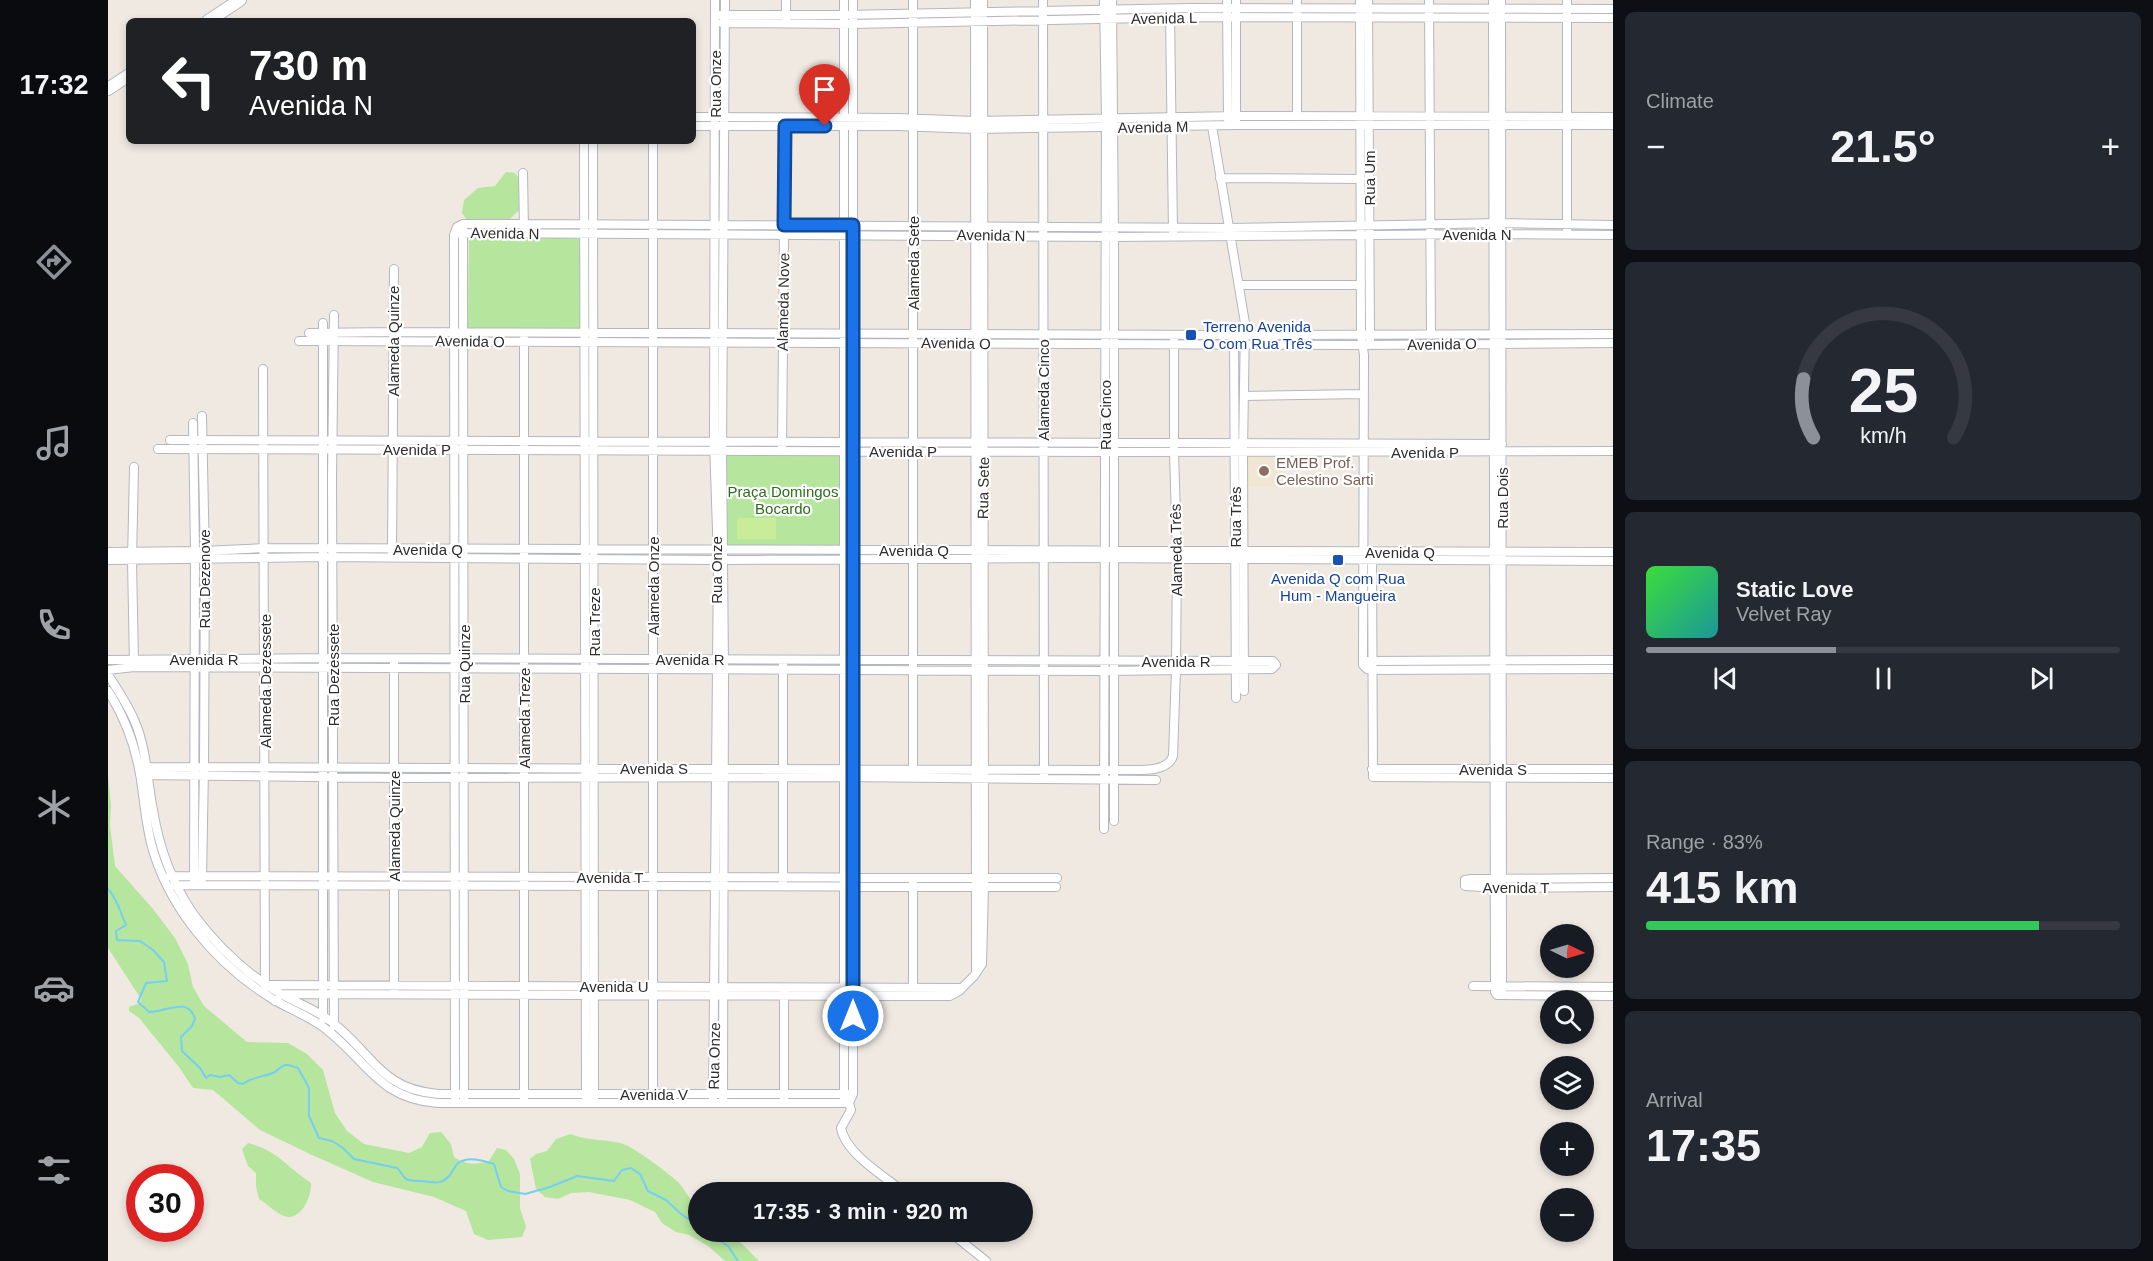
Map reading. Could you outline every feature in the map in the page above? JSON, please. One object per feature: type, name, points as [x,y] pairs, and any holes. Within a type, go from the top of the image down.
[{"type":"street","points":[[213,18],[240,0]]},
{"type":"street","name":"Rua Onze","points":[[715,0],[720,19]]},
{"type":"street","name":"Rua Onze","points":[[723,1099],[725,991],[720,882],[718,338],[720,19],[724,0]]},
{"type":"street","points":[[786,0],[786,19]]},
{"type":"street","points":[[844,0],[848,19],[849,122],[848,1099],[851,1110],[841,1128],[846,1141],[859,1156],[891,1182]]},
{"type":"street","points":[[848,19],[853,0]]},
{"type":"street","name":"Alameda Sete","points":[[913,0],[913,774]]},
{"type":"street","name":"Rua Sete","points":[[974,976],[980,883],[979,17],[975,0]]},
{"type":"street","name":"Rua Sete","points":[[979,17],[983,0]]},
{"type":"street","name":"Alameda Cinco","points":[[1043,0],[1044,779]]},
{"type":"street","name":"Rua Cinco","points":[[1104,0],[1108,15],[1109,447],[1114,555],[1112,776],[1114,821]]},
{"type":"street","name":"Rua Cinco","points":[[1108,15],[1112,0]]},
{"type":"street","points":[[1231,9],[1232,121]]},
{"type":"street","name":"Avenida L","points":[[720,19],[1108,15],[1231,9],[1613,9]]},
{"type":"street","points":[[1297,9],[1297,116]]},
{"type":"street","name":"Rua Um","points":[[1364,9],[1365,340],[1363,394],[1368,665],[1374,773]]},
{"type":"street","points":[[1429,9],[1431,334]]},
{"type":"street","name":"Rua Dois","points":[[1497,9],[1499,990]]},
{"type":"street","points":[[1567,9],[1567,230]]},
{"type":"street","name":"Avenida L","points":[[1567,9],[1613,18]]},
{"type":"street","points":[[1170,13],[1173,232]]},
{"type":"street","points":[[108,89],[126,77]]},
{"type":"street","name":"Avenida M","points":[[1171,122],[1212,126],[1232,121],[1297,116],[1365,121]]},
{"type":"street","name":"Avenida M","points":[[696,117],[719,121],[979,125],[1232,121],[1567,120],[1613,117]]},
{"type":"street","name":"Avenida M","points":[[1567,120],[1613,125]]},
{"type":"street","name":"Avenida M","points":[[696,125],[719,121]]},
{"type":"street","name":"Rua Um","points":[[1365,121],[1361,179],[1365,225]]},
{"type":"street","name":"Alameda Nove","points":[[782,446],[785,122]]},
{"type":"street","name":"Rua Três","points":[[1212,126],[1239,285],[1245,339],[1244,396],[1239,447]]},
{"type":"street","name":"Rua Treze","points":[[584,144],[588,224]]},
{"type":"street","name":"Rua Treze","points":[[590,1099],[590,663],[593,554],[589,445],[588,224],[592,144]]},
{"type":"street","name":"Alameda Onze","points":[[653,144],[653,1099]]},
{"type":"street","points":[[523,173],[524,229]]},
{"type":"street","points":[[1220,178],[1361,179]]},
{"type":"street","name":"Avenida N","points":[[460,231],[588,224],[653,229],[1230,232],[1365,235],[1498,234],[1613,225]]},
{"type":"street","name":"Avenida N","points":[[1230,232],[1365,225],[1498,224],[1613,235]]},
{"type":"street","name":"Avenida N","points":[[524,229],[588,234],[653,229]]},
{"type":"street","name":"Rua Quinze","points":[[459,1099],[460,231]]},
{"type":"street","name":"Rua Um","points":[[1365,235],[1361,285],[1365,340]]},
{"type":"street","name":"Alameda Quinze","points":[[392,553],[394,269]]},
{"type":"street","points":[[1239,285],[1361,285]]},
{"type":"street","name":"Rua Dezessete","points":[[328,445],[334,315]]},
{"type":"street","name":"Avenida O","points":[[309,333],[323,332],[334,337],[589,337],[653,332],[783,342],[849,338],[1498,339],[1613,334]]},
{"type":"street","name":"Avenida O","points":[[299,341],[323,332]]},
{"type":"street","name":"Rua Dezessete","points":[[323,332],[328,445],[328,662],[333,773],[334,1035]]},
{"type":"street","name":"Avenida O","points":[[589,337],[653,343],[783,332],[849,338]]},
{"type":"street","name":"Avenida O","points":[[1365,340],[1431,334],[1613,343]]},
{"type":"street","name":"Alameda Treze","points":[[524,337],[524,1099]]},
{"type":"street","name":"Alameda Três","points":[[1168,764],[1173,756],[1176,666],[1174,339]]},
{"type":"street","name":"Rua Três","points":[[1234,340],[1239,447],[1241,665],[1244,691]]},
{"type":"street","name":"Alameda Dezessete","points":[[262,369],[266,880],[264,989]]},
{"type":"street","points":[[1244,396],[1363,394]]},
{"type":"street","name":"Rua Dezenove","points":[[197,445],[202,416]]},
{"type":"street","name":"Rua Dezenove","points":[[193,423],[197,445],[200,555],[198,880]]},
{"type":"street","name":"Avenida P","points":[[170,440],[197,445]]},
{"type":"street","name":"Avenida P","points":[[158,449],[197,445],[263,444],[1498,448],[1613,451]]},
{"type":"street","name":"Rua Treze","points":[[589,445],[584,554],[590,663]]},
{"type":"street","name":"Rua Cinco","points":[[1109,447],[1103,555],[1104,671],[1105,770],[1112,776]]},
{"type":"street","points":[[134,467],[132,557],[134,663]]},
{"type":"street","name":"Avenida Q","points":[[108,552],[132,557]]},
{"type":"street","name":"Avenida Q","points":[[108,560],[264,552],[328,552],[1417,556],[1613,561]]},
{"type":"street","name":"Avenida Q","points":[[1498,557],[1613,552]]},
{"type":"street","name":"Avenida R","points":[[108,660],[134,663],[720,664],[783,660],[848,660],[913,665],[1044,666],[1104,671],[1176,666],[1272,665]]},
{"type":"street","points":[[783,660],[783,882]]},
{"type":"street","points":[[1498,665],[1613,660]]},
{"type":"street","name":"Avenida R","points":[[1044,666],[1104,661],[1176,666]]},
{"type":"street","name":"Rua Dezessete","points":[[324,1026],[323,773],[328,662]]},
{"type":"street","name":"Avenida R","points":[[108,670],[134,663]]},
{"type":"street","name":"Alameda Quinze","points":[[394,663],[394,990]]},
{"type":"street","name":"Avenida R","points":[[720,664],[783,670],[848,670],[913,665]]},
{"type":"street","name":"Rua Três","points":[[1236,698],[1241,665]]},
{"type":"street","points":[[1368,665],[1498,665],[1613,669]]},
{"type":"street","points":[[108,675],[126,702],[136,723],[160,841],[174,875],[173,886]]},
{"type":"street","points":[[108,691],[127,725],[144,771],[151,843],[163,876],[173,886],[197,932],[240,975],[324,1026],[380,1082],[393,1091],[422,1102],[459,1099]]},
{"type":"street","name":"Avenida S","points":[[144,771],[333,773],[394,768],[460,767],[720,768],[782,773],[913,774],[979,779],[1044,779],[1112,776],[1161,768],[1168,764]]},
{"type":"street","name":"Avenida S","points":[[913,774],[979,769],[1105,770]]},
{"type":"street","name":"Avenida S","points":[[1588,774],[1613,769]]},
{"type":"street","name":"Avenida S","points":[[333,773],[394,778],[720,778],[782,773]]},
{"type":"street","name":"Avenida S","points":[[1374,773],[1588,774],[1613,778]]},
{"type":"street","name":"Rua Cinco","points":[[1104,829],[1112,776]]},
{"type":"street","name":"Avenida S","points":[[1112,776],[1156,780]]},
{"type":"street","name":"Avenida T","points":[[163,876],[174,875],[198,880],[266,880],[323,875],[334,880],[394,881],[1057,883]]},
{"type":"street","name":"Avenida T","points":[[1613,878],[1467,879],[1464,883],[1465,886],[1470,887],[1498,888],[1613,887]]},
{"type":"street","name":"Avenida T","points":[[173,886],[198,880]]},
{"type":"street","name":"Avenida T","points":[[266,880],[323,885],[334,880]]},
{"type":"street","name":"Rua Onze","points":[[713,1099],[720,882]]},
{"type":"street","points":[[913,883],[913,992]]},
{"type":"street","name":"Avenida U","points":[[264,989],[849,991],[913,992],[950,996],[974,976]]},
{"type":"street","points":[[1473,986],[1499,990],[1613,996]]},
{"type":"street","points":[[1499,990],[1613,987]]},
{"type":"street","name":"Avenida U","points":[[278,997],[323,990]]},
{"type":"street","points":[[784,991],[784,1099]]},
{"type":"street","points":[[278,997],[323,1015],[392,1080],[418,1091],[459,1099]]},
{"type":"street","name":"Avenida V","points":[[459,1099],[848,1099]]},
{"type":"street","points":[[962,1242],[986,1261]]},
{"type":"shaded area","name":"EMEB Prof. Celestino Sarti","points":[[1247,454],[1279,455],[1285,487],[1247,487]]},
{"type":"green space","points":[[506,172],[515,173],[518,177],[521,208],[508,221],[467,220],[462,213],[464,200],[478,188],[495,186]]},
{"type":"green space","points":[[469,236],[582,239],[581,328],[468,329]]},
{"type":"green space","name":"Praça Domingos Bocardo","points":[[723,451],[843,451],[842,549],[725,549]]},
{"type":"green space","points":[[737,518],[776,518],[776,539],[737,539]]},
{"type":"green space","points":[[108,774],[111,805],[110,826],[115,866],[175,938],[188,964],[193,987],[204,1006],[247,1042],[288,1043],[307,1054],[323,1070],[335,1113],[347,1131],[364,1144],[409,1153],[422,1147],[430,1133],[441,1132],[451,1144],[454,1157],[463,1162],[475,1164],[489,1161],[497,1148],[506,1150],[514,1159],[520,1174],[520,1208],[526,1227],[522,1237],[488,1240],[474,1234],[466,1211],[434,1197],[373,1182],[312,1155],[260,1130],[213,1090],[193,1088],[139,1018],[129,1011],[129,1007],[140,1003],[141,999],[108,948]]},
{"type":"green space","points":[[571,1134],[626,1145],[669,1174],[688,1196],[688,1235],[676,1232],[662,1223],[655,1212],[630,1200],[589,1192],[571,1193],[558,1199],[545,1197],[536,1189],[530,1159],[536,1154],[547,1151],[556,1139]]},
{"type":"green space","points":[[248,1143],[275,1155],[311,1183],[307,1201],[296,1215],[284,1216],[259,1199],[256,1173],[248,1166],[242,1149]]},
{"type":"green space","points":[[701,1242],[740,1242],[759,1261],[725,1261]]},
{"type":"waterway","points":[[108,889],[117,902],[126,925],[116,931],[117,940],[140,941],[164,962],[167,981],[146,983],[138,1002],[149,1012],[176,1007],[187,1008],[192,1012],[195,1019],[192,1026],[181,1037],[182,1051],[200,1068],[206,1078],[210,1075],[220,1077],[229,1075],[238,1083],[243,1084],[251,1079],[275,1072],[285,1065],[298,1068],[309,1088],[309,1116],[319,1138],[332,1141],[354,1159],[397,1168],[409,1180],[443,1181],[460,1162],[469,1159],[478,1160],[494,1164],[501,1187],[508,1191],[525,1194],[577,1176],[614,1181],[622,1170],[631,1168],[640,1174],[648,1191],[666,1200],[688,1219]]},
{"type":"waterway","points":[[722,1242],[728,1246],[738,1261]]},
{"type":"place","name":"Terreno Avenida O com Rua Três","points":[[1191,335]]},
{"type":"place","name":"EMEB Prof. Celestino Sarti","points":[[1264,471]]},
{"type":"place","name":"Avenida Q com Rua Hum - Mangueira","points":[[1338,560]]},
{"type":"route","points":[[825,126],[785,126],[784,225],[853,225],[853,1016]]}]
